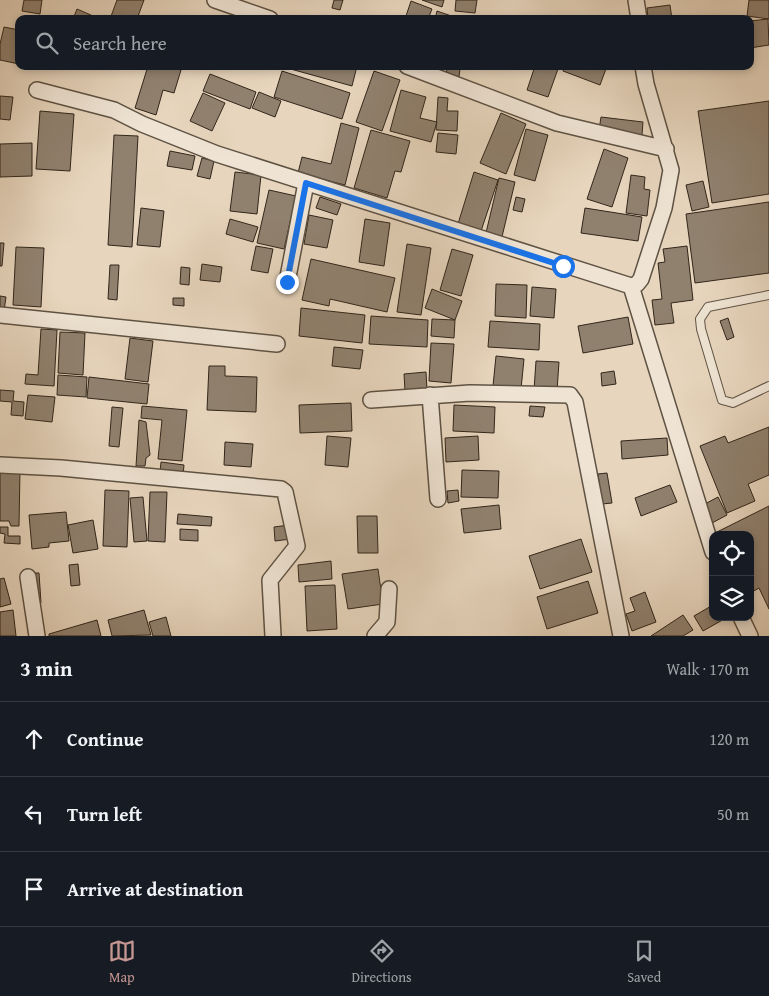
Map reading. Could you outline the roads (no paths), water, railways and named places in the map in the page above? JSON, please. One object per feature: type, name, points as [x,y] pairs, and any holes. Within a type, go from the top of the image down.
[{"type":"street","points":[[216,0],[259,15]]},
{"type":"street","points":[[636,0],[638,15]]},
{"type":"street","points":[[418,70],[557,123],[666,149]]},
{"type":"street","points":[[37,90],[114,110],[142,124],[217,154],[631,286],[637,284],[642,279],[664,208],[671,170],[666,149],[655,119],[644,70]]},
{"type":"street","points":[[287,282],[306,183]]},
{"type":"street","points":[[631,286],[709,539]]},
{"type":"street","points":[[0,315],[277,344]]},
{"type":"street","points":[[372,400],[470,392],[570,395],[574,398],[621,636]]},
{"type":"street","points":[[430,395],[438,499]]},
{"type":"street","points":[[0,466],[61,468],[281,489],[286,492],[297,546],[270,580],[273,636]]},
{"type":"street","points":[[28,577],[37,636]]},
{"type":"street","points":[[375,636],[387,622],[389,589]]},
{"type":"street","points":[[743,621],[750,636]]},
{"type":"lane","points":[[769,295],[708,308],[700,319],[701,329],[722,400],[733,403],[769,386]]}]
